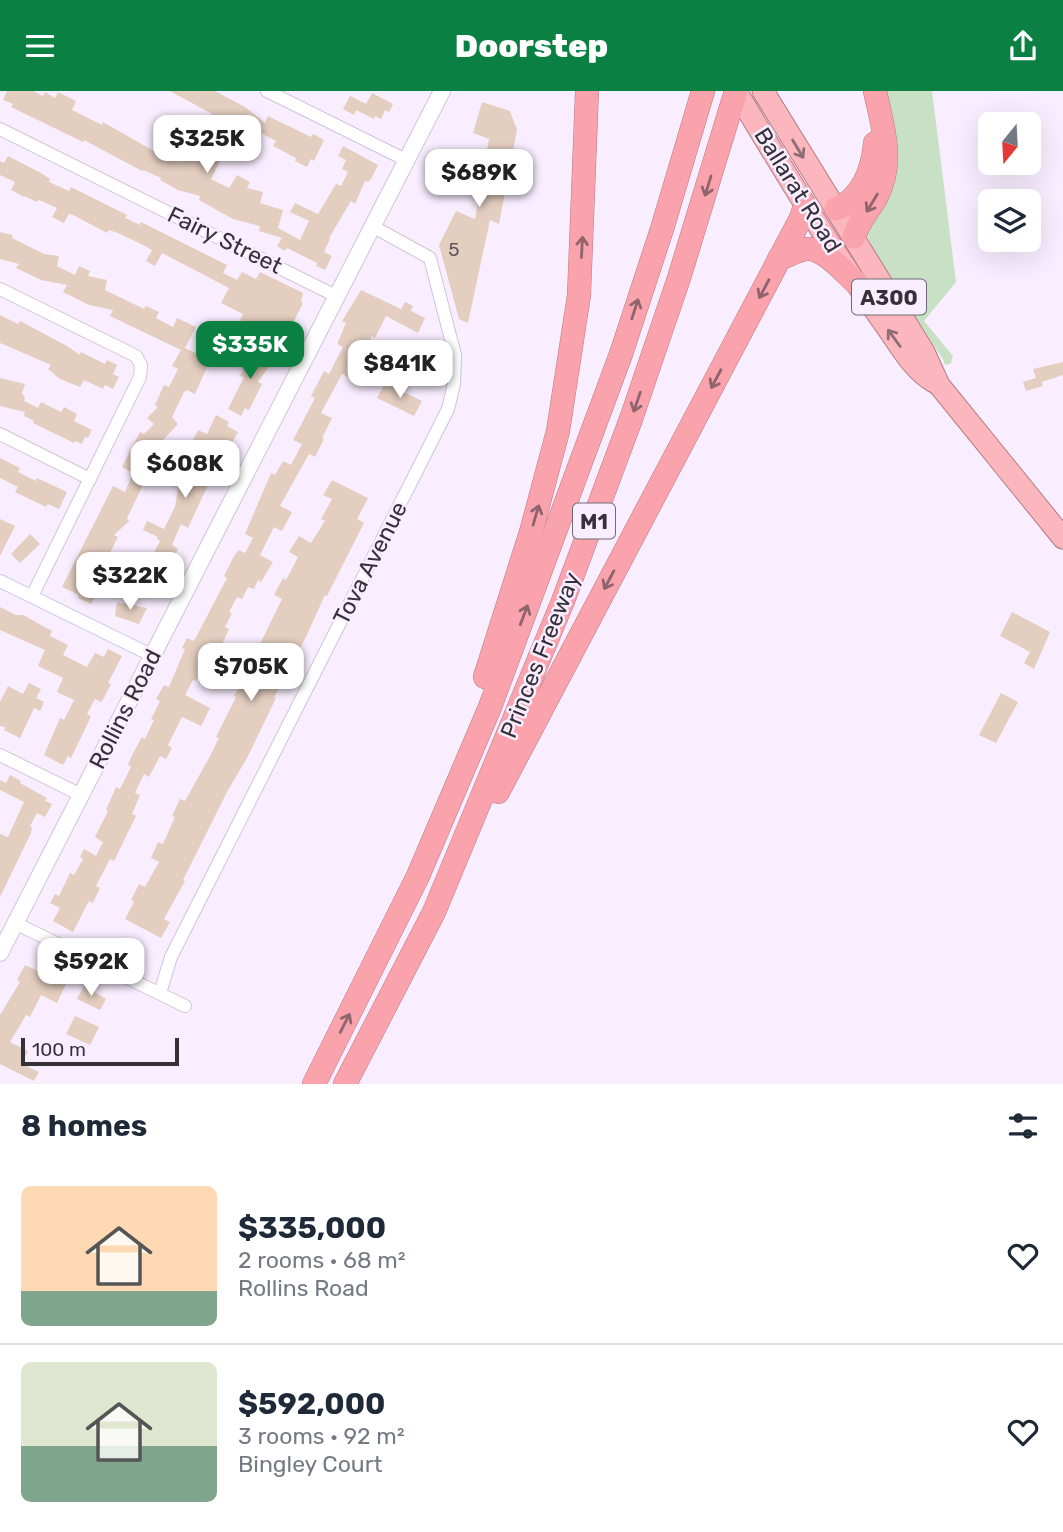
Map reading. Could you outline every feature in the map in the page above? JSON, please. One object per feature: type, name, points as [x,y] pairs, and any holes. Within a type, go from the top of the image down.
[{"type":"highway","points":[[444,815],[531,532],[558,431],[579,295],[587,91]]},
{"type":"highway","points":[[586,165],[598,91]]},
{"type":"highway","name":"Princes Freeway","points":[[314,1084],[418,876],[490,707],[621,353],[703,91]]},
{"type":"highway","name":"Ballarat Road","points":[[763,91],[854,236],[933,368],[939,385],[1063,538]]},
{"type":"highway","points":[[434,912],[805,206],[836,209],[844,206],[856,194],[871,169],[875,145],[872,91]]},
{"type":"highway","points":[[854,236],[875,200],[887,166],[888,151],[872,91]]},
{"type":"highway","name":"Princes Freeway","points":[[345,1084],[434,912],[563,601],[600,505],[675,291],[739,96]]},
{"type":"highway","name":"Ballarat Road","points":[[739,96],[805,206],[856,283],[922,375],[939,385]]},
{"type":"highway","points":[[779,259],[801,250],[814,250],[826,256],[856,283]]},
{"type":"street","points":[[267,91],[408,160]]},
{"type":"street","name":"Rollins Road","points":[[0,953],[8,930],[153,656],[442,91]]},
{"type":"street","name":"Fairy Street","points":[[0,129],[336,296]]},
{"type":"street","name":"Tova Avenue","points":[[160,993],[171,957],[447,409],[454,384],[455,355],[430,258],[372,226]]},
{"type":"street","points":[[0,289],[136,356],[141,365],[139,377],[32,596]]},
{"type":"street","points":[[0,435],[90,479]]},
{"type":"street","points":[[0,580],[153,656]]},
{"type":"street","points":[[0,755],[81,795]]},
{"type":"street","points":[[8,930],[185,1006]]},
{"type":"green space","points":[[884,91],[932,91],[956,282],[924,321],[953,356],[951,363],[947,365],[883,267],[867,236]]},
{"type":"building","points":[[7,91],[33,91],[43,96],[45,92],[55,98],[58,92],[76,101],[72,110],[102,125],[103,122],[152,150],[182,162],[193,139],[224,153],[211,179],[229,188],[237,175],[250,182],[247,188],[263,192],[260,203],[283,210],[278,228],[300,240],[309,221],[290,212],[295,203],[318,214],[336,184],[341,186],[348,172],[342,169],[346,160],[338,156],[343,146],[378,165],[371,179],[365,181],[355,204],[351,201],[329,238],[324,252],[332,256],[325,270],[287,248],[285,251],[277,246],[282,238],[259,231],[260,226],[233,219],[199,200],[200,196],[178,190],[160,180],[161,178],[11,107],[13,104],[3,100]]},
{"type":"building","points":[[170,91],[215,91],[245,107],[265,123],[268,116],[311,137],[313,134],[324,140],[314,161],[311,159],[307,167],[273,146],[276,141],[261,133],[255,146],[229,124],[219,120],[217,123],[210,119],[212,114]]},
{"type":"building","points":[[372,93],[393,104],[389,112],[385,110],[381,119],[375,116],[374,119],[356,110],[354,115],[343,109],[350,96],[366,104]]},
{"type":"building","points":[[482,102],[510,111],[517,130],[499,224],[490,220],[468,323],[459,319],[439,245],[456,211],[475,219],[489,139],[473,133]]},
{"type":"building","points":[[8,156],[41,173],[50,179],[49,182],[69,191],[71,187],[127,215],[125,218],[140,225],[141,222],[227,265],[223,273],[237,280],[242,272],[256,279],[260,272],[303,293],[303,303],[283,343],[240,320],[243,314],[221,303],[229,288],[162,253],[155,266],[146,261],[152,250],[145,246],[118,233],[109,230],[107,233],[73,215],[69,214],[64,223],[52,217],[57,208],[11,190],[15,182],[0,175],[0,161],[4,163]]},
{"type":"building","points":[[0,232],[13,235],[12,238],[44,254],[59,256],[57,266],[75,275],[79,266],[90,271],[88,276],[107,280],[105,290],[144,309],[146,306],[159,312],[156,318],[173,327],[177,318],[196,327],[185,348],[210,360],[195,394],[187,390],[184,392],[172,417],[178,424],[159,444],[163,449],[148,466],[156,472],[149,486],[144,483],[127,518],[129,521],[114,535],[118,537],[106,561],[113,565],[91,604],[62,587],[113,486],[125,492],[133,473],[122,467],[140,432],[144,434],[154,424],[147,418],[158,407],[155,405],[164,385],[169,387],[178,369],[172,366],[181,350],[110,316],[113,310],[89,305],[63,292],[67,285],[41,280],[16,268],[19,264],[0,259]]},
{"type":"building","points":[[361,290],[401,309],[405,302],[413,306],[411,311],[425,318],[418,333],[386,316],[350,378],[342,374],[321,413],[332,418],[322,438],[324,439],[315,457],[309,454],[280,506],[292,512],[282,531],[274,527],[260,555],[273,562],[261,582],[258,580],[254,589],[248,587],[242,599],[237,597],[229,612],[232,613],[225,627],[229,629],[218,653],[223,656],[216,671],[208,666],[204,673],[200,672],[185,695],[210,708],[201,726],[182,717],[168,745],[172,748],[166,759],[160,756],[149,777],[144,774],[135,793],[140,795],[132,814],[136,816],[114,861],[110,859],[96,886],[100,888],[93,903],[89,901],[73,932],[53,921],[60,908],[50,903],[55,894],[59,896],[70,873],[74,875],[83,859],[80,857],[84,849],[96,856],[103,842],[95,837],[116,787],[120,789],[131,767],[128,765],[132,755],[142,737],[145,739],[154,720],[151,719],[160,701],[156,699],[164,685],[169,687],[185,649],[182,648],[187,638],[194,641],[227,578],[224,576],[234,556],[239,550],[245,553],[253,538],[245,534],[271,473],[275,475],[283,461],[291,465],[302,444],[293,440],[315,398],[311,396],[324,371],[329,374],[343,347],[337,344],[346,323],[342,321]]},
{"type":"building","points":[[0,315],[18,324],[20,321],[80,355],[81,352],[105,364],[107,360],[117,365],[113,374],[119,377],[113,389],[105,385],[103,389],[84,380],[80,387],[60,379],[48,369],[51,365],[0,343]]},
{"type":"building","points":[[253,346],[273,361],[258,382],[262,384],[249,410],[245,408],[241,416],[228,409],[244,377],[240,376],[248,360],[244,358]]},
{"type":"building","points":[[1063,362],[1063,375],[1042,382],[1043,386],[1026,391],[1023,382],[1036,378],[1033,369]]},
{"type":"building","points":[[0,378],[25,384],[22,393],[24,401],[38,408],[41,402],[61,412],[64,407],[77,414],[74,421],[92,430],[88,438],[85,437],[82,444],[75,441],[74,443],[33,423],[34,421],[24,416],[25,412],[0,406]]},
{"type":"building","points":[[385,383],[422,401],[414,416],[377,398]]},
{"type":"building","points":[[216,415],[229,422],[227,426],[238,432],[224,457],[214,452],[206,467],[214,472],[188,528],[181,524],[172,545],[178,549],[172,561],[168,559],[152,599],[131,588],[137,575],[141,578],[160,541],[158,537],[143,530],[147,521],[164,529],[175,507],[180,476],[171,472],[181,453],[193,460],[201,444],[193,440],[198,430],[207,434]]},
{"type":"building","points":[[0,458],[20,468],[18,472],[67,492],[59,509],[48,504],[46,507],[15,492],[18,487],[0,478]]},
{"type":"building","points":[[332,480],[368,498],[357,519],[364,523],[327,596],[325,595],[247,758],[183,880],[185,881],[164,919],[170,922],[161,938],[125,919],[134,902],[131,900],[139,884],[145,887],[159,862],[151,858],[158,842],[163,844],[180,799],[185,801],[209,758],[236,697],[234,696],[257,657],[254,656],[282,599],[274,595],[283,578],[286,580],[298,557],[289,552],[299,536],[311,543],[325,521],[321,519],[332,499],[323,495]]},
{"type":"building","points":[[0,519],[15,526],[0,556]]},
{"type":"building","points":[[30,534],[40,544],[20,563],[11,554]]},
{"type":"building","points":[[117,602],[147,608],[139,624],[115,616]]},
{"type":"building","points":[[0,607],[16,615],[23,615],[52,631],[50,636],[68,645],[63,655],[87,667],[95,653],[104,657],[108,649],[122,656],[108,683],[111,684],[104,698],[101,702],[95,699],[87,714],[91,716],[71,758],[68,756],[63,765],[44,755],[60,718],[64,720],[74,700],[57,692],[63,678],[38,666],[45,650],[0,630]]},
{"type":"building","points":[[1012,612],[1050,632],[1034,669],[1024,663],[1030,652],[1000,636]]},
{"type":"building","points":[[29,683],[41,689],[36,698],[44,702],[40,711],[34,708],[20,738],[0,726],[0,702],[8,686],[23,694]]},
{"type":"building","points":[[1001,693],[1018,702],[996,743],[979,735]]},
{"type":"building","points":[[10,775],[52,804],[45,817],[37,813],[30,826],[31,833],[0,897],[0,834],[8,837],[24,802],[0,790],[0,780],[6,783]]},
{"type":"building","points":[[25,965],[66,984],[57,1003],[41,995],[30,1017],[26,1015],[10,1042],[28,1051],[22,1064],[39,1072],[34,1081],[0,1064],[0,1015],[20,982],[17,980]]},
{"type":"building","points":[[84,986],[106,999],[100,1010],[77,999]]},
{"type":"building","points":[[75,1016],[99,1027],[90,1045],[66,1034]]}]
